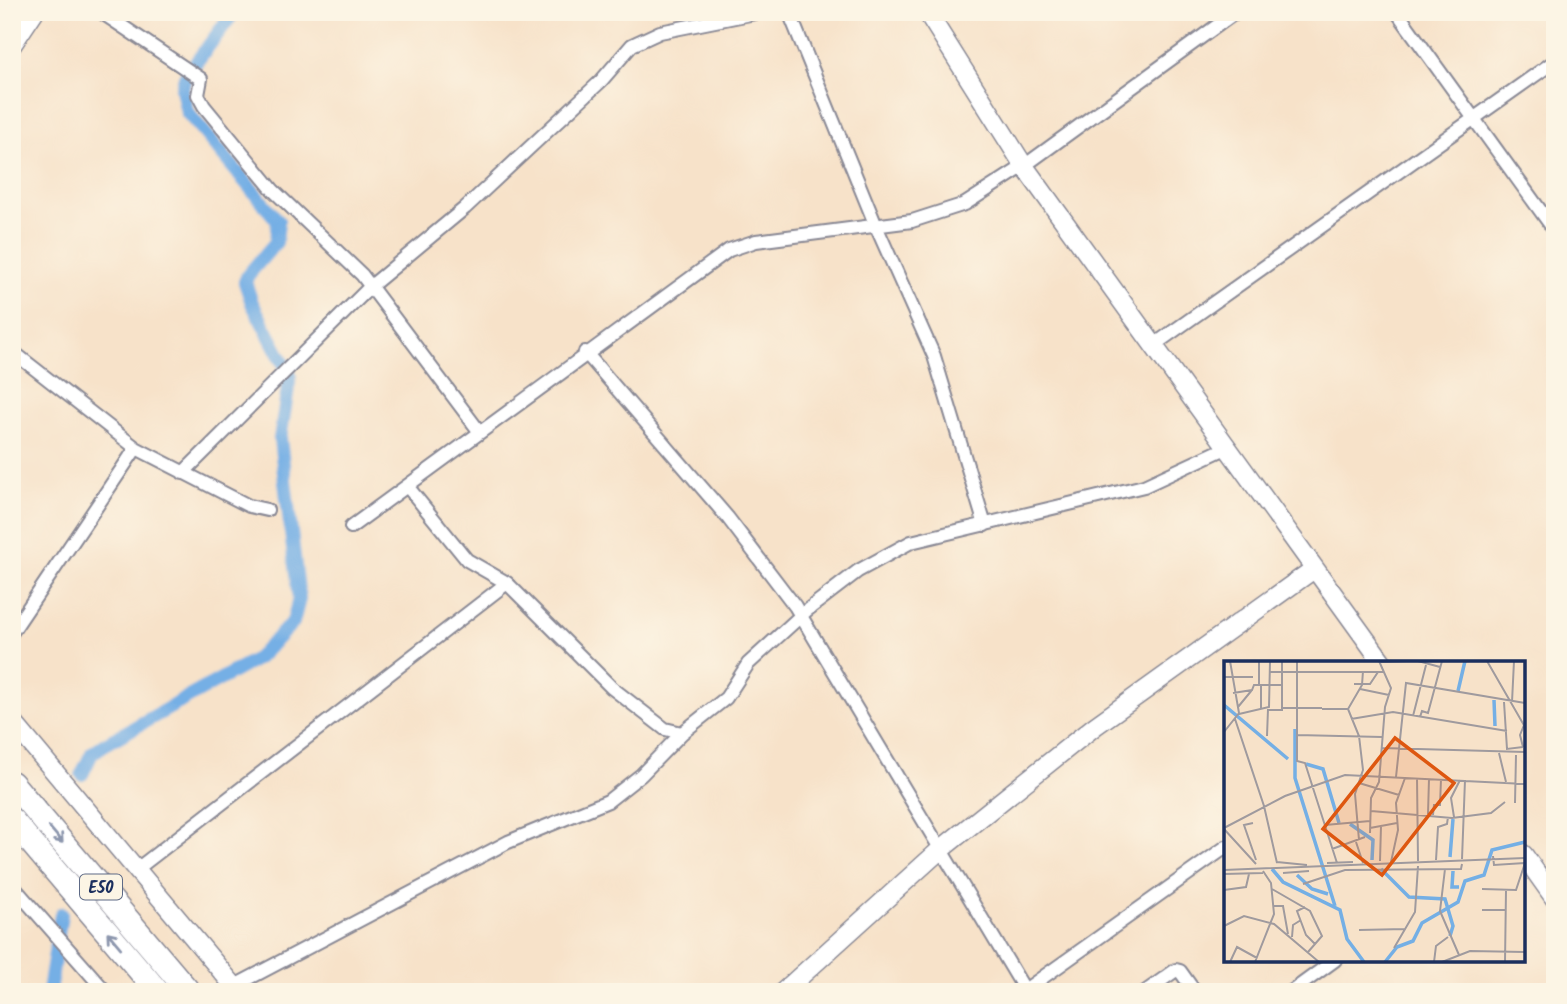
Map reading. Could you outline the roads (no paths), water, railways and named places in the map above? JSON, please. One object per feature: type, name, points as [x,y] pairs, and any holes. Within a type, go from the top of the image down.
[{"type":"highway","name":"E50","points":[[12,783],[189,992]]},
{"type":"highway","name":"E50","points":[[12,820],[158,992]]},
{"type":"street","points":[[12,45],[34,12]]},
{"type":"street","points":[[101,12],[201,79],[198,95],[204,106],[273,190],[371,286],[479,431]]},
{"type":"street","points":[[183,473],[371,286],[465,208],[601,80],[632,45],[660,32],[760,12]]},
{"type":"street","points":[[789,12],[876,226],[934,356],[985,525]]},
{"type":"street","points":[[927,12],[1024,166],[1382,661]]},
{"type":"street","points":[[351,527],[585,352],[729,250],[756,241],[876,226],[938,215],[965,204],[1024,166],[1236,12]]},
{"type":"street","points":[[1397,12],[1555,231]]},
{"type":"street","points":[[1154,345],[1555,61]]},
{"type":"street","points":[[12,351],[136,448],[248,506],[267,510]]},
{"type":"street","points":[[585,352],[766,566],[1026,991],[1224,848]]},
{"type":"street","points":[[12,721],[137,869],[232,990],[509,842],[608,801],[641,775],[682,733],[726,698],[748,664],[800,618],[841,583],[896,548],[911,542],[1144,486],[1228,447]]},
{"type":"street","points":[[12,632],[136,448]]},
{"type":"street","points":[[407,486],[467,560],[507,583],[612,688],[666,729],[682,733]]},
{"type":"street","points":[[783,992],[940,850],[1095,726],[1314,569]]},
{"type":"street","points":[[137,869],[507,583]]},
{"type":"street","points":[[1525,857],[1555,899]]},
{"type":"street","points":[[12,885],[106,992]]},
{"type":"street","points":[[1291,992],[1332,962]]},
{"type":"street","points":[[1145,992],[1176,970],[1180,971],[1195,992]]},
{"type":"waterway","points":[[82,774],[92,753],[105,744],[258,658],[293,622],[299,599],[280,439],[290,375],[252,303],[245,282],[276,242],[278,221],[187,112],[182,89],[185,77],[234,12]]},
{"type":"waterway","points":[[49,992],[61,914]]}]
